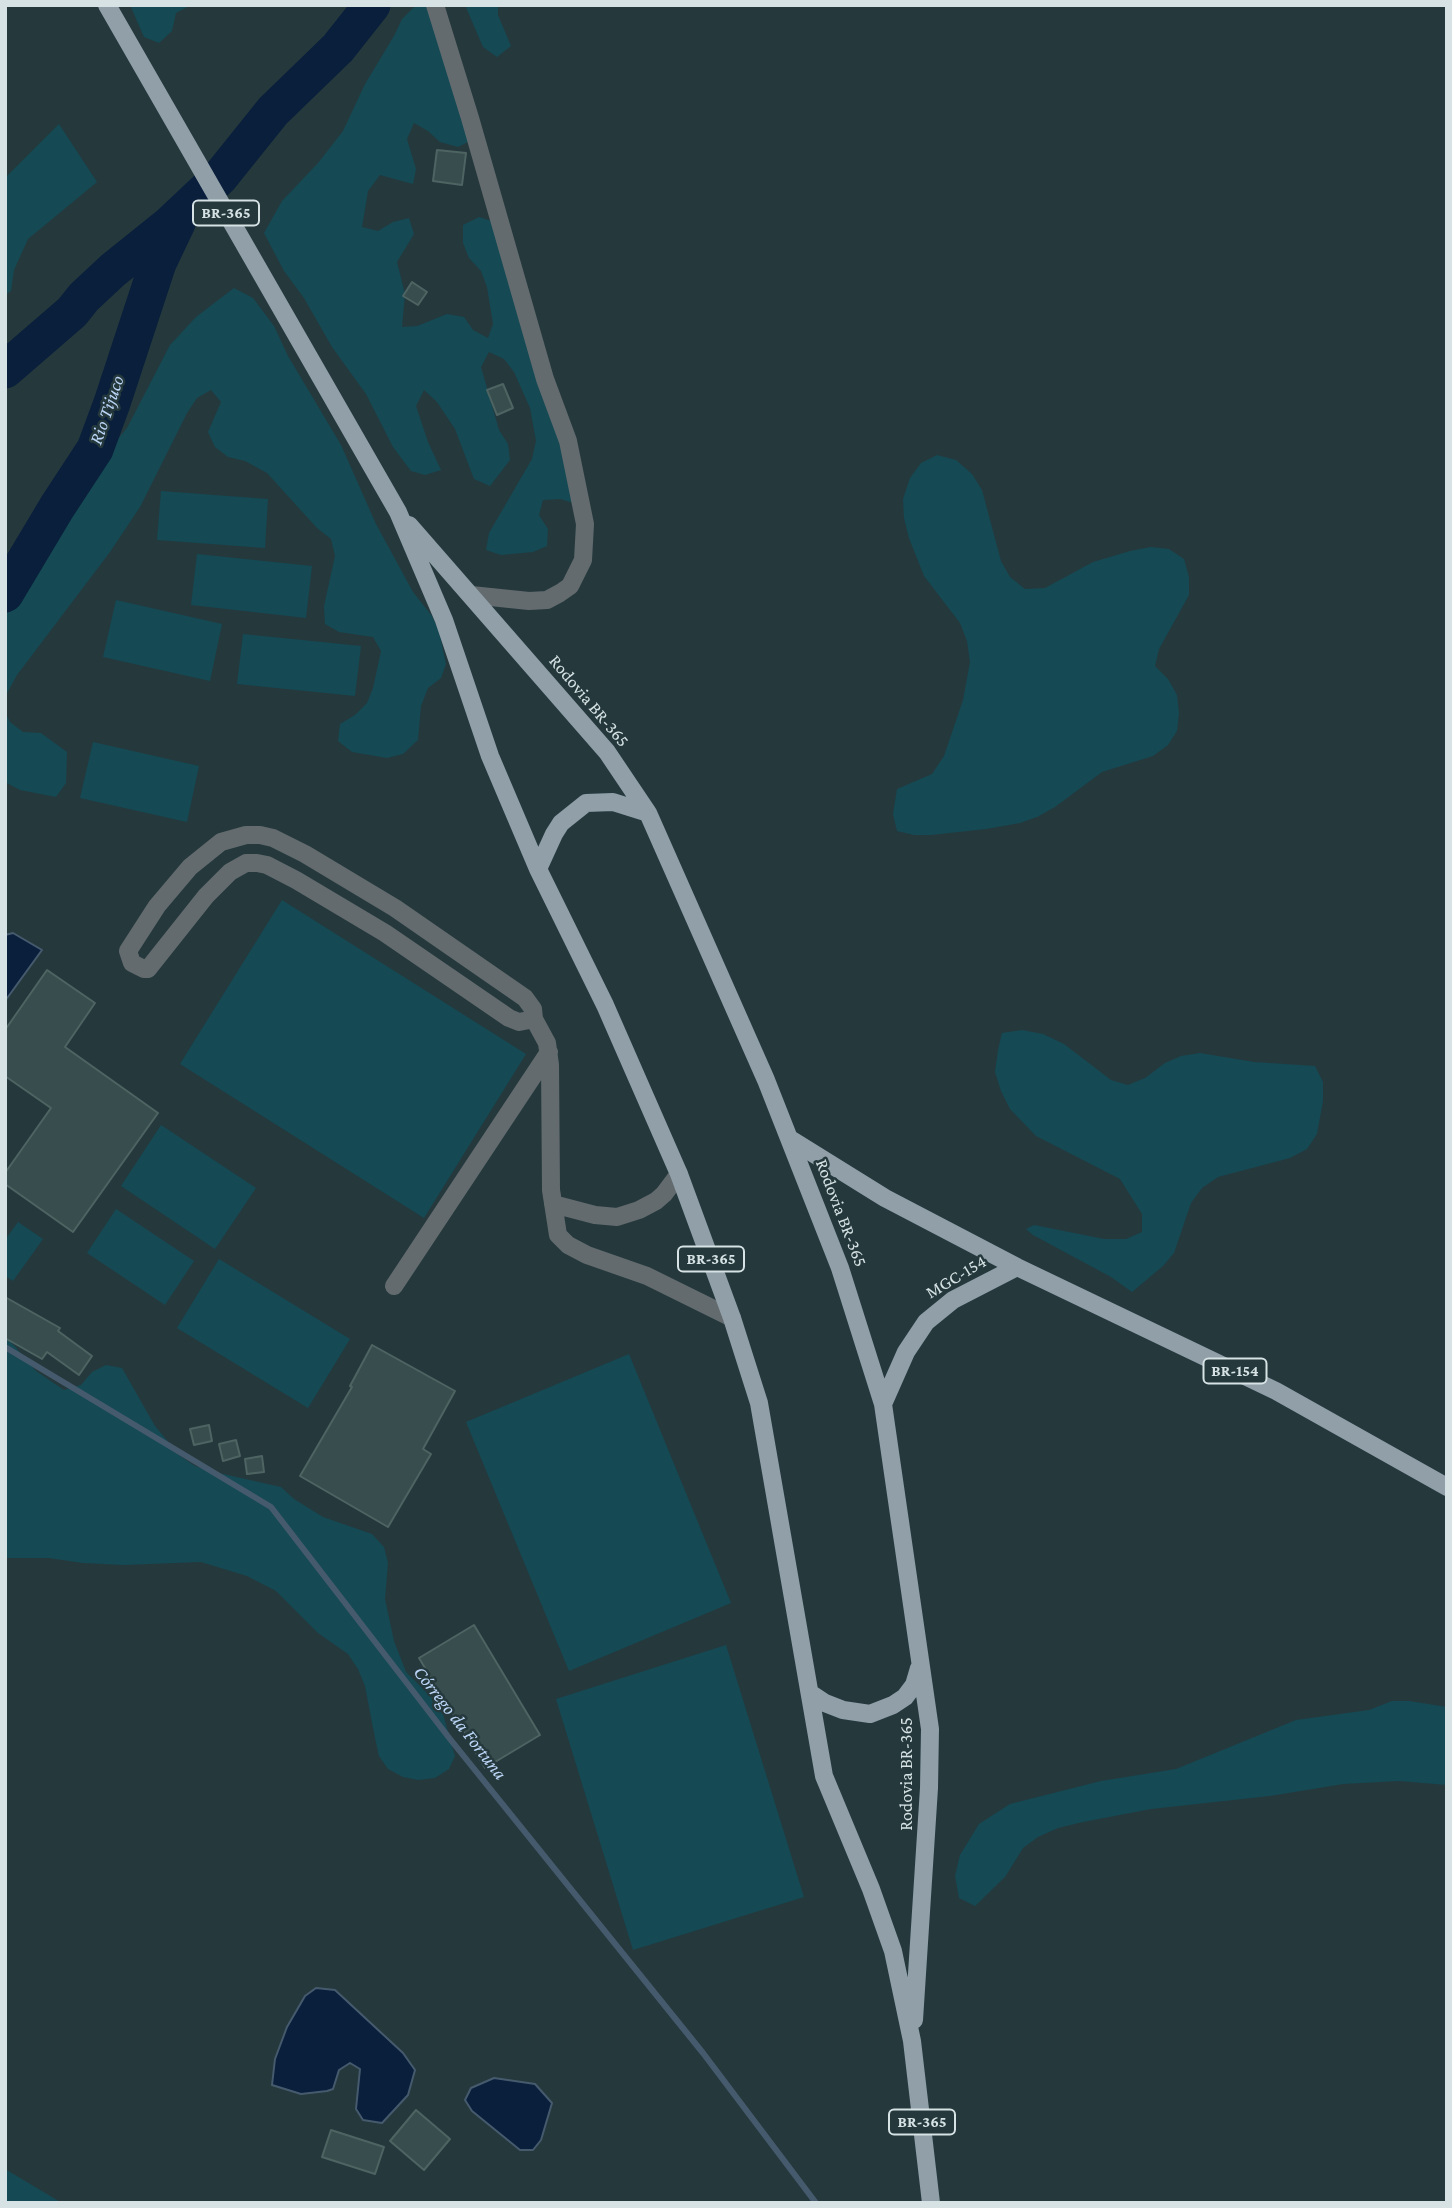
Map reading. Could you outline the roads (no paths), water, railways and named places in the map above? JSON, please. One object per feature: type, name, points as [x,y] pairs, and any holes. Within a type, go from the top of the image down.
[{"type":"main road","name":"Rodovia BR-365","points":[[107,5],[398,512],[444,620],[491,756],[538,869],[605,1006],[679,1174],[732,1318],[759,1403],[824,1776],[871,1889],[893,1951],[912,2041],[931,2203]]},
{"type":"main road","name":"Rodovia BR-365","points":[[398,512],[607,752],[648,813],[790,1139],[841,1268],[883,1404],[930,1729],[912,2041]]},
{"type":"main road","points":[[538,869],[561,823],[586,803],[613,802],[648,813]]},
{"type":"main road","name":"BR-154","points":[[790,1139],[885,1198],[1017,1267],[1276,1391],[1447,1487]]},
{"type":"main road","name":"MGC-154","points":[[883,1404],[906,1352],[926,1322],[953,1300],[1017,1267]]},
{"type":"main road","points":[[810,1693],[843,1710],[870,1714],[880,1712],[905,1697],[914,1685],[920,1665]]},
{"type":"street","points":[[435,5],[545,379],[568,441],[585,524],[583,560],[570,586],[560,593],[547,600],[530,601],[471,596]]},
{"type":"street","points":[[534,1019],[519,1022],[509,1018],[385,933],[296,880],[267,865],[257,863],[246,863],[230,872],[206,896],[148,969],[144,970],[132,962],[128,951],[157,906],[190,867],[221,842],[246,835],[274,838],[395,908],[525,998],[533,1009],[534,1019],[549,1052],[553,1204],[558,1235],[568,1245],[647,1276],[732,1318]]},
{"type":"street","points":[[394,1286],[549,1052]]},
{"type":"street","points":[[553,1204],[595,1215],[617,1217],[656,1201],[679,1174]]},
{"type":"waterway","name":"Rio Tijuco","points":[[5,370],[72,312],[113,270],[169,225],[220,177],[273,111],[338,48],[372,5]]},
{"type":"waterway","name":"Rio Tijuco","points":[[5,594],[95,449],[158,263],[177,223]]},
{"type":"waterway","name":"Córrego da Fortuna","points":[[5,1347],[271,1507],[450,1739],[703,2053],[816,2203]]}]
